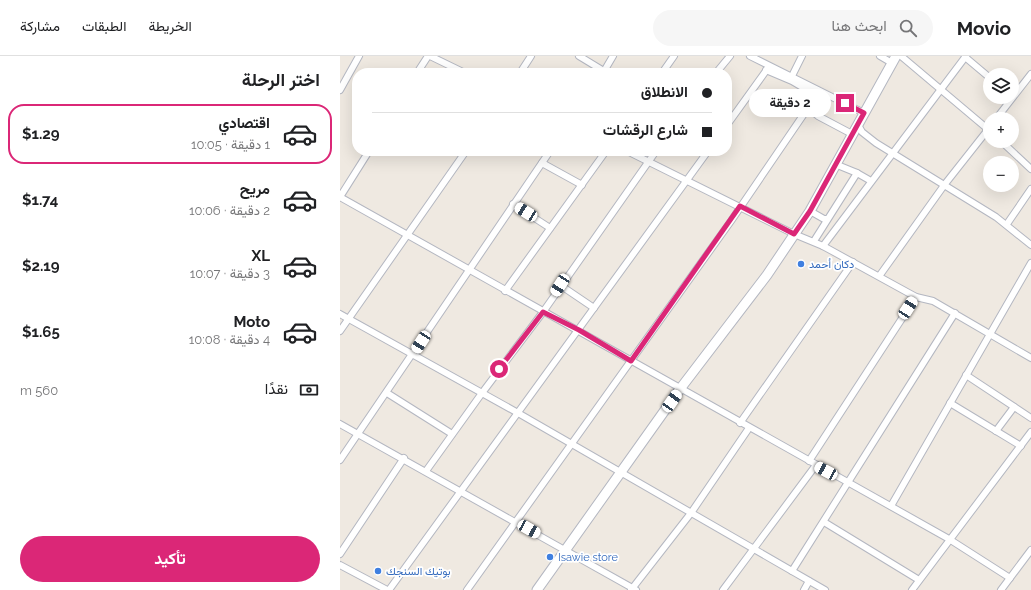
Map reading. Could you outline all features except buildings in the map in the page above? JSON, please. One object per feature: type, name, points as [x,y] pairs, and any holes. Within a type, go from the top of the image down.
[{"type":"street","points":[[352,68],[359,56]]},
{"type":"street","points":[[421,68],[429,56],[454,68]]},
{"type":"street","points":[[523,68],[531,56]]},
{"type":"street","points":[[579,56],[598,68]]},
{"type":"street","points":[[607,68],[614,56]]},
{"type":"street","points":[[666,68],[674,56]]},
{"type":"street","points":[[720,68],[730,56]]},
{"type":"street","points":[[467,590],[572,445],[808,108],[819,97],[750,56]]},
{"type":"street","points":[[792,76],[802,56]]},
{"type":"street","points":[[537,590],[680,389],[767,275],[810,211],[894,59],[880,56]]},
{"type":"street","points":[[901,56],[983,124]]},
{"type":"street","points":[[823,246],[965,56],[983,72]]},
{"type":"street","points":[[768,68],[792,76],[864,113]]},
{"type":"street","points":[[732,118],[768,68]]},
{"type":"street","points":[[340,90],[352,69]]},
{"type":"street","points":[[1019,89],[1031,74]]},
{"type":"street","points":[[808,108],[818,116],[852,134]]},
{"type":"street","points":[[858,125],[868,138],[945,184],[1007,224],[1031,245]]},
{"type":"street","points":[[880,275],[945,184],[983,136]]},
{"type":"street","points":[[1008,148],[1031,169]]},
{"type":"street","points":[[366,156],[340,197],[505,291],[579,330],[740,423],[891,506],[949,539],[1010,578]]},
{"type":"street","points":[[340,331],[462,156]]},
{"type":"street","points":[[340,460],[413,355],[547,156]]},
{"type":"street","points":[[505,291],[602,156]]},
{"type":"street","points":[[637,156],[794,234],[814,241],[880,275],[916,297],[933,301],[1031,358]]},
{"type":"street","points":[[426,471],[482,392],[543,312],[560,285],[652,156]]},
{"type":"street","points":[[340,565],[388,590],[579,330],[704,156]]},
{"type":"street","points":[[542,163],[582,185]]},
{"type":"street","points":[[835,164],[857,173],[871,181]]},
{"type":"street","points":[[814,241],[857,173]]},
{"type":"street","points":[[1007,224],[1031,189]]},
{"type":"street","points":[[513,204],[550,228]]},
{"type":"street","points":[[810,211],[824,219],[827,219]]},
{"type":"street","points":[[740,423],[853,262]]},
{"type":"street","points":[[891,506],[1031,263]]},
{"type":"street","points":[[560,285],[594,308]]},
{"type":"street","points":[[808,461],[916,297]]},
{"type":"street","points":[[792,571],[955,313]]},
{"type":"street","points":[[340,314],[482,392],[621,474],[825,590]]},
{"type":"street","points":[[966,375],[1031,418]]},
{"type":"street","points":[[387,393],[452,434]]},
{"type":"street","points":[[950,403],[1021,446]]},
{"type":"street","points":[[996,431],[1014,407]]},
{"type":"street","points":[[340,424],[404,458],[633,589],[691,513],[749,428]]},
{"type":"street","points":[[912,590],[1031,432]]},
{"type":"street","points":[[340,554],[404,458]]},
{"type":"street","points":[[724,590],[816,465]]},
{"type":"street","points":[[824,522],[919,580]]},
{"type":"street","points":[[1001,590],[1031,550]]},
{"type":"street","points":[[804,590],[809,581]]},
{"type":"place","name":"دكان أحمد","points":[[801,264]]},
{"type":"place","name":"Isawie store","points":[[550,557]]},
{"type":"place","name":"بوتيك السنجك","points":[[378,571]]},
{"type":"route","points":[[499,369],[543,312],[579,330],[631,361],[731,221],[740,206],[794,234],[810,211],[864,113],[845,103]]}]
